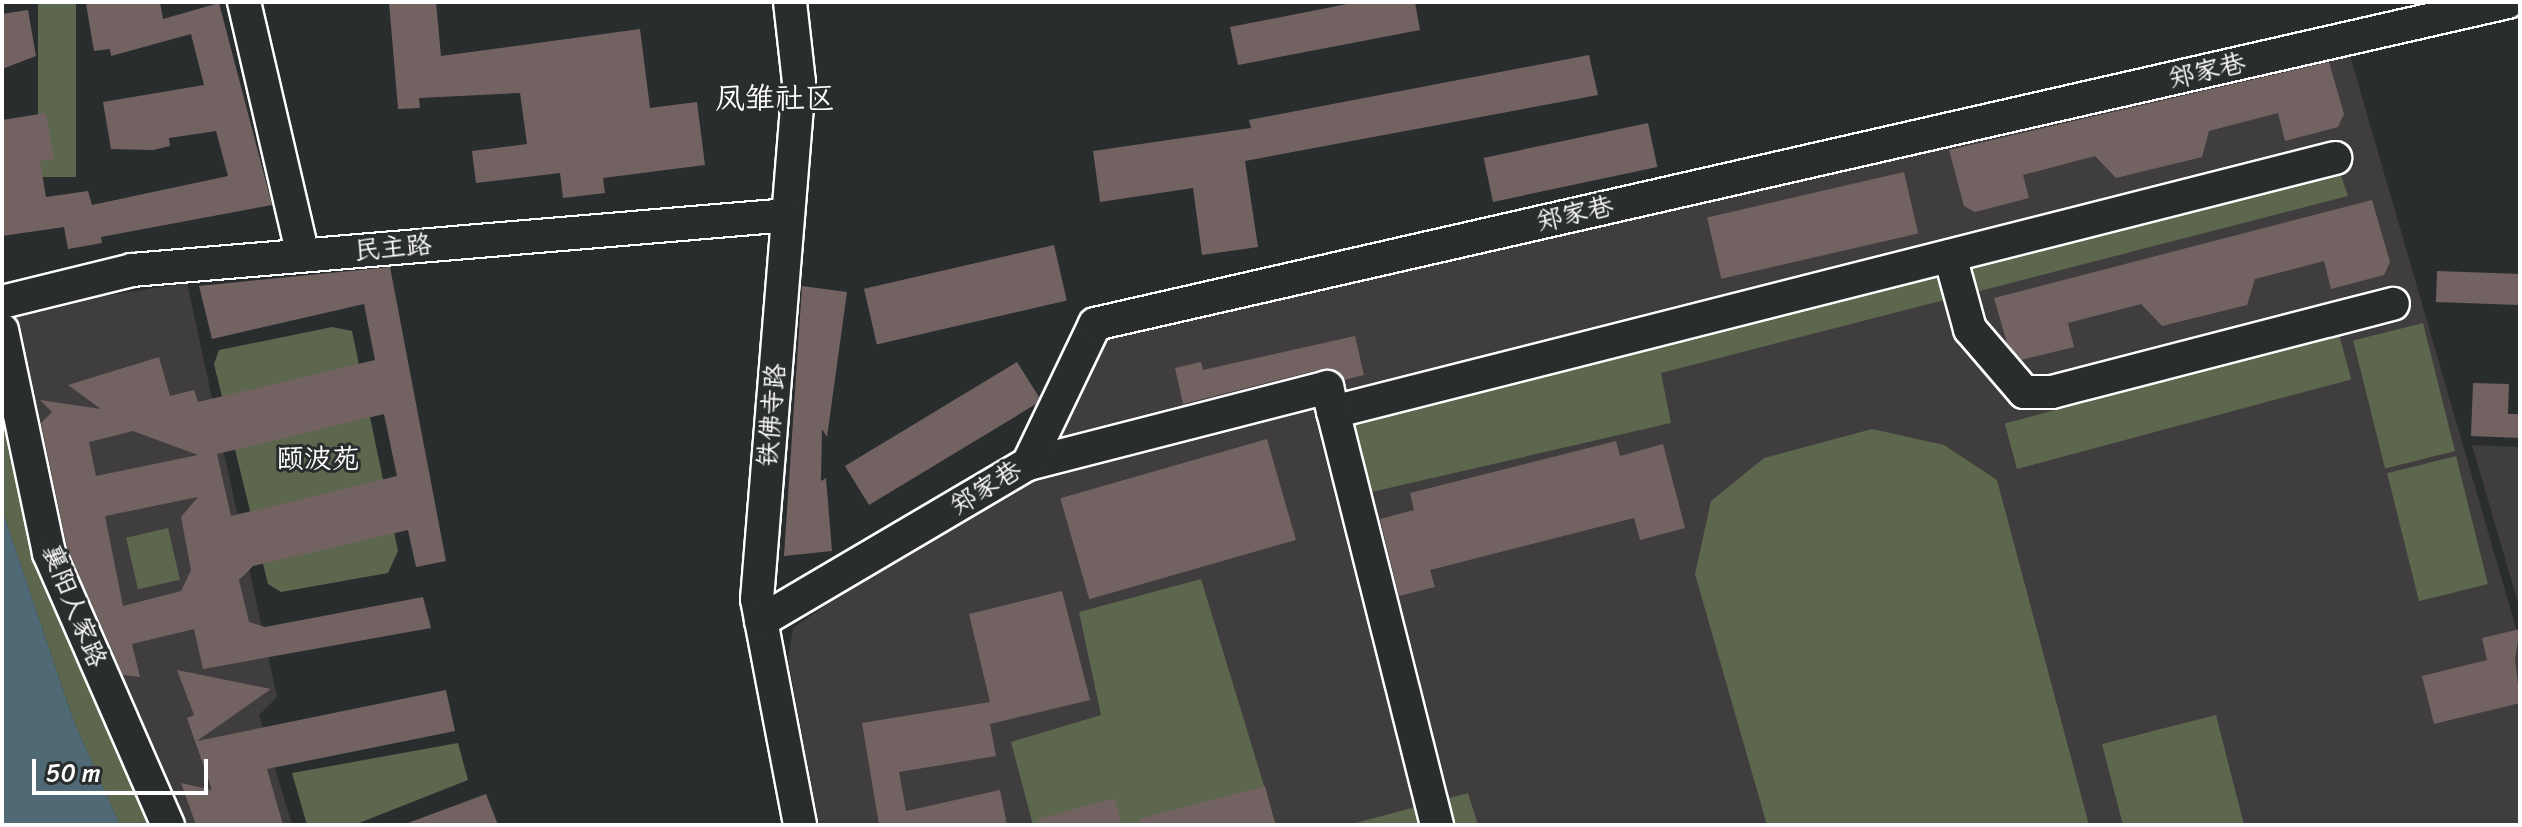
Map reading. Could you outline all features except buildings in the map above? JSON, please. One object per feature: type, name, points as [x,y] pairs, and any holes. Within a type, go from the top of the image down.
[{"type":"street","points":[[244,2],[303,255]]},
{"type":"street","name":"铁佛寺路","points":[[790,2],[799,82],[757,599],[800,825]]},
{"type":"street","name":"郑家巷","points":[[761,621],[1028,464],[1095,324],[2510,2],[2520,18]]},
{"type":"street","points":[[1333,412],[2335,158]]},
{"type":"street","name":"民主路","points":[[2,302],[132,270],[788,215]]},
{"type":"street","points":[[1950,256],[1970,329],[2024,392],[2052,392],[2393,304]]},
{"type":"street","name":"襄阳人家路","points":[[2,330],[49,553],[168,825]]},
{"type":"street","points":[[1028,464],[1327,387],[1437,825]]},
{"type":"shaded area","points":[[2347,45],[2520,642],[2520,825],[819,825],[788,659],[793,628],[1060,442],[1104,336]]},
{"type":"shaded area","points":[[187,283],[277,697],[259,715],[292,825],[183,825],[55,541],[7,311]]},
{"type":"shaded area","points":[[2472,445],[2520,447],[2520,610]]},
{"type":"green space","points":[[38,2],[76,2],[76,177],[38,177]]},
{"type":"green space","points":[[2335,158],[2348,196],[1661,373],[1671,423],[1354,496],[1333,412]]},
{"type":"green space","points":[[2423,323],[2455,451],[2385,468],[2353,340]]},
{"type":"green space","points":[[332,327],[352,331],[398,551],[388,573],[281,592],[268,584],[214,364],[219,350]]},
{"type":"green space","points":[[2339,334],[2351,379],[2017,469],[2005,424]]},
{"type":"green space","points":[[2,380],[52,554],[172,825],[120,825],[73,719],[2,509]]},
{"type":"green space","points":[[1872,429],[1944,445],[1997,480],[2089,825],[1767,825],[1695,574],[1711,501],[1764,458]]},
{"type":"green space","points":[[2456,456],[2488,584],[2419,601],[2387,473]]},
{"type":"green space","points":[[168,528],[180,580],[138,589],[126,538]]},
{"type":"green space","points":[[1201,579],[1276,825],[1033,825],[1011,742],[1101,715],[1079,612]]},
{"type":"green space","points":[[2216,715],[2244,825],[2123,825],[2102,744]]},
{"type":"green space","points":[[458,743],[468,780],[354,825],[307,825],[292,773]]},
{"type":"green space","points":[[1468,793],[1478,825],[1348,825]]},
{"type":"water","points":[[2,509],[73,719],[120,825],[2,825]]},
{"type":"district","name":"凤雏社区","points":[[775,98]]},
{"type":"district","name":"颐波苑","points":[[318,459]]}]
